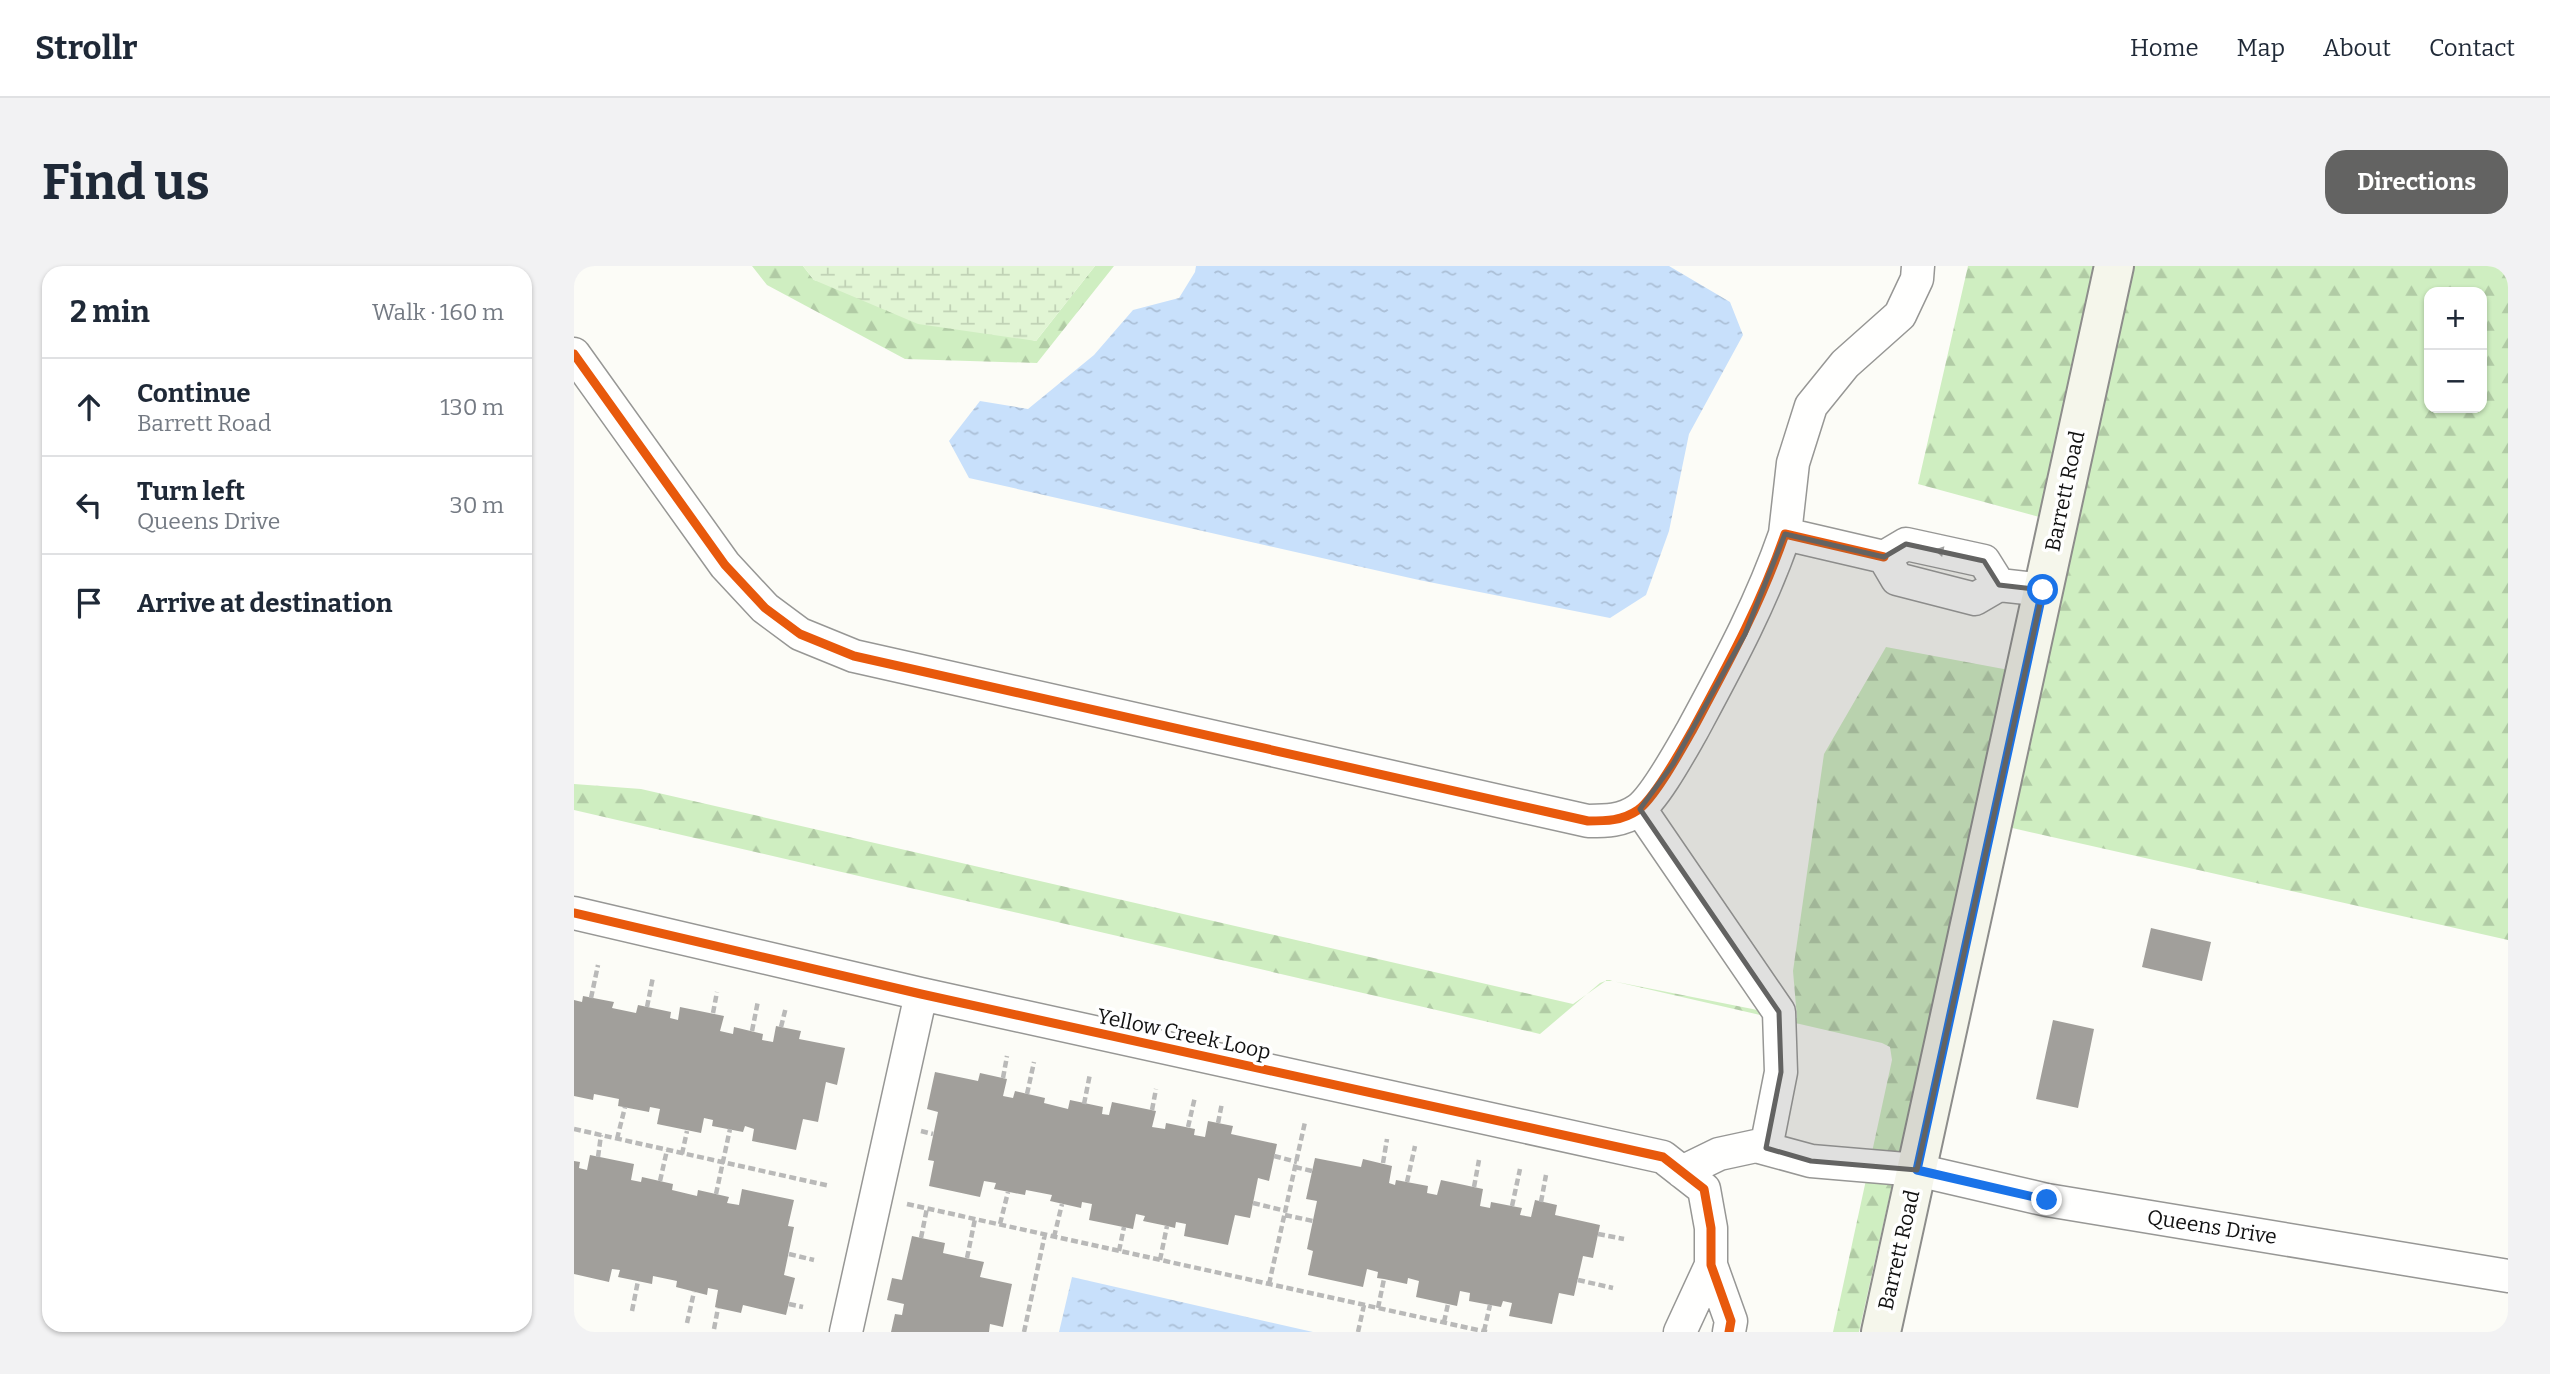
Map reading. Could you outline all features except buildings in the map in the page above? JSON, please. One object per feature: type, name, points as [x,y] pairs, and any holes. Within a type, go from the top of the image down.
[{"type":"street","points":[[574,354],[725,565],[765,608],[800,635],[854,656],[879,662],[1588,821],[1616,821],[1640,809],[1673,764],[1745,634],[1785,534],[1793,463],[1811,406],[1844,365],[1900,315],[1917,279],[1918,266]]},
{"type":"street","name":"Barrett Road","points":[[1881,1332],[2115,266]]},
{"type":"street","points":[[1785,534],[1884,557],[1906,544],[1984,561],[1999,585],[2043,590]]},
{"type":"street","points":[[1640,809],[1780,1012],[1781,1072],[1766,1149]]},
{"type":"street","name":"Yellow Creek Loop","points":[[574,913],[921,994],[1663,1157],[1704,1189],[1711,1228],[1711,1265]]},
{"type":"street","points":[[846,1332],[921,994]]},
{"type":"street","name":"Queens Drive","points":[[1682,1172],[1719,1154],[1756,1146],[1811,1161],[1917,1170],[2047,1200],[2508,1276]]},
{"type":"street","points":[[1680,1332],[1711,1265]]},
{"type":"street","points":[[1711,1265],[1731,1321],[1729,1332]]},
{"type":"path","points":[[591,998],[598,965]]},
{"type":"path","points":[[647,1007],[653,977]]},
{"type":"path","points":[[713,1013],[717,992]]},
{"type":"path","points":[[752,1031],[758,1001]]},
{"type":"path","points":[[781,1027],[786,1007]]},
{"type":"path","points":[[1003,1078],[1007,1056]]},
{"type":"path","points":[[1027,1094],[1034,1062]]},
{"type":"path","points":[[1084,1104],[1090,1074]]},
{"type":"path","points":[[1152,1110],[1156,1089]]},
{"type":"path","points":[[1188,1127],[1195,1097]]},
{"type":"path","points":[[1218,1123],[1222,1103]]},
{"type":"path","points":[[617,1139],[625,1107]]},
{"type":"path","points":[[1269,1284],[1306,1122]]},
{"type":"path","points":[[574,1129],[830,1186]]},
{"type":"path","points":[[716,1194],[730,1129]]},
{"type":"path","points":[[682,1154],[687,1131]]},
{"type":"path","points":[[598,1157],[601,1135]]},
{"type":"path","points":[[1382,1163],[1387,1139]]},
{"type":"path","points":[[1407,1182],[1415,1146]]},
{"type":"path","points":[[660,1181],[667,1150]]},
{"type":"path","points":[[1274,1156],[1312,1171]]},
{"type":"path","points":[[1474,1187],[1479,1160]]},
{"type":"path","points":[[1512,1206],[1520,1169]]},
{"type":"path","points":[[1541,1202],[1546,1175]]},
{"type":"path","points":[[1000,1224],[1008,1192]]},
{"type":"path","points":[[897,1201],[1486,1332],[1490,1305]]},
{"type":"path","points":[[1253,1203],[1313,1221]]},
{"type":"path","points":[[1054,1237],[1062,1204]]},
{"type":"path","points":[[920,1238],[927,1208]]},
{"type":"path","points":[[967,1258],[975,1219]]},
{"type":"path","points":[[1160,1260],[1167,1226]]},
{"type":"path","points":[[1119,1251],[1124,1227]]},
{"type":"path","points":[[1024,1332],[1045,1234]]},
{"type":"path","points":[[1598,1234],[1624,1239]]},
{"type":"path","points":[[789,1254],[814,1260]]},
{"type":"path","points":[[1378,1308],[1384,1279]]},
{"type":"path","points":[[1578,1280],[1613,1288]]},
{"type":"path","points":[[632,1311],[638,1281]]},
{"type":"path","points":[[687,1323],[694,1292]]},
{"type":"path","points":[[789,1304],[803,1307]]},
{"type":"path","points":[[1444,1322],[1448,1304]]},
{"type":"path","points":[[1358,1332],[1364,1305]]},
{"type":"path","points":[[714,1329],[718,1308]]},
{"type":"highlighted area","points":[[1785,534],[1884,557],[1906,544],[1984,561],[1999,585],[2043,590],[1917,1170],[1811,1161],[1766,1148],[1781,1072],[1779,1012],[1640,809],[1673,764],[1745,634]]},
{"type":"green space","points":[[752,266],[803,266],[814,280],[1036,341],[1095,266],[1114,266],[1037,363],[905,359],[767,285]]},
{"type":"green space","points":[[803,266],[1095,266],[1036,341],[918,324],[814,280]]},
{"type":"green space","points":[[1968,266],[2098,266],[2042,518],[1918,484]]},
{"type":"green space","points":[[2131,266],[2508,266],[2508,940],[2008,827]]},
{"type":"green space","points":[[2042,518],[2043,518],[2009,670]]},
{"type":"green space","points":[[1886,647],[2007,670],[1859,1332],[1833,1332],[1892,1060],[1890,1047],[1615,982],[1797,1018],[1793,971],[1824,754]]},
{"type":"green space","points":[[574,784],[641,789],[1573,1004],[1587,994],[1540,1034],[574,810]]},
{"type":"water","points":[[1196,266],[1669,266],[1730,302],[1743,335],[1689,434],[1669,531],[1646,595],[1610,618],[1419,580],[969,478],[949,441],[980,401],[1028,409],[1094,355],[1133,310],[1179,298]]},
{"type":"water","points":[[1072,1277],[1313,1332],[1059,1332]]},
{"type":"cycle path","points":[[574,354],[725,565],[765,608],[800,634],[854,656],[1588,821],[1614,820],[1632,814],[1645,804],[1660,785],[1743,634],[1785,534],[1884,557]]},
{"type":"cycle path","points":[[574,913],[921,994],[1663,1157],[1704,1189],[1711,1228],[1711,1265],[1731,1321],[1729,1332]]},
{"type":"route","points":[[2043,590],[1917,1170],[2047,1200]]}]
